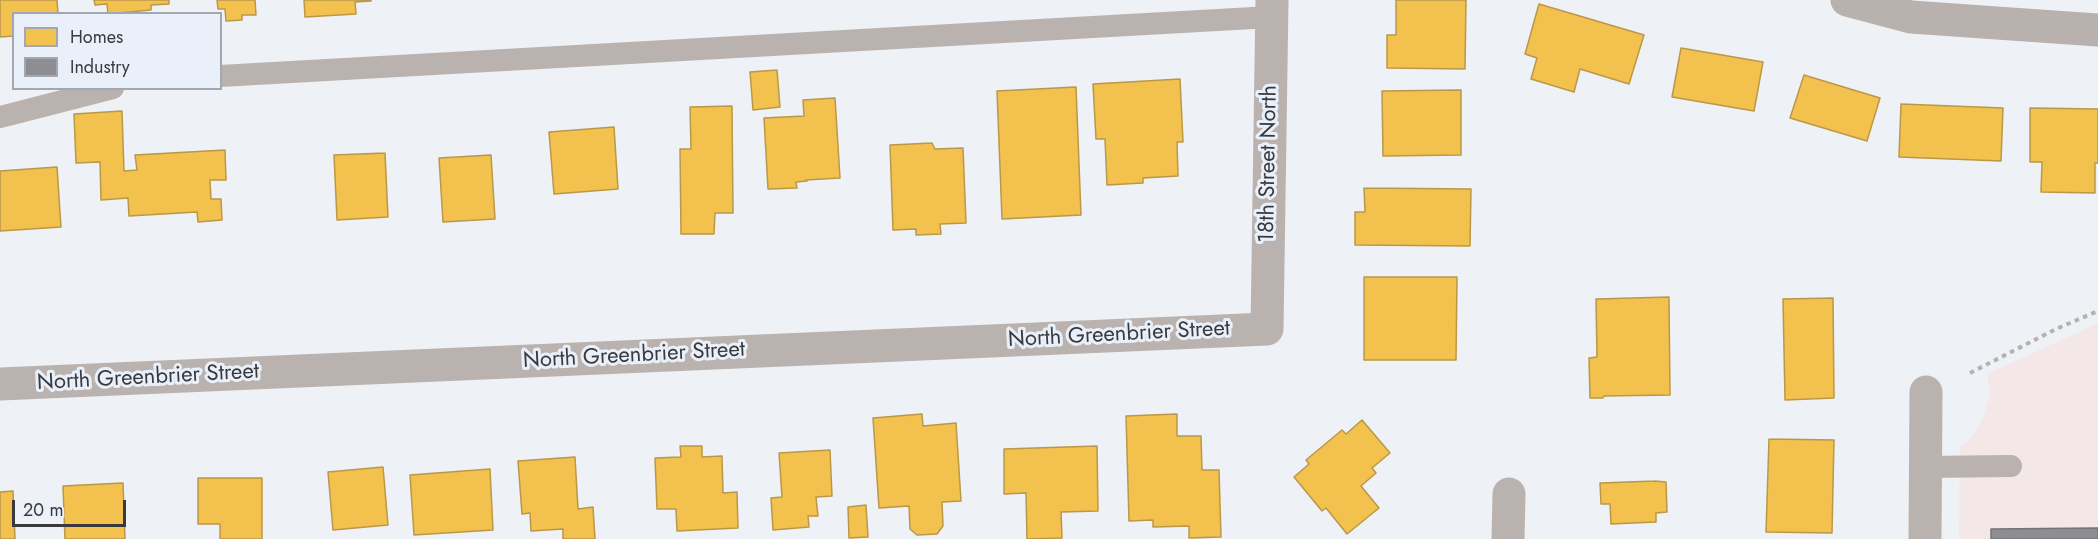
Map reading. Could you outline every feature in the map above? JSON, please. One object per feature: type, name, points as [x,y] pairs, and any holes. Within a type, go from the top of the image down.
[{"type":"street","points":[[1847,0],[1911,17],[2098,30]]},
{"type":"street","name":"18th Street North","points":[[1267,328],[1271,9]]},
{"type":"street","name":"North Greenbrier Street","points":[[0,384],[1267,328]]},
{"type":"street","points":[[1925,539],[1926,392]]},
{"type":"street","points":[[1508,539],[1509,494]]},
{"type":"lane","points":[[222,76],[1271,9]]},
{"type":"lane","points":[[0,117],[105,90]]},
{"type":"lane","points":[[1925,467],[2011,466]]},
{"type":"path","points":[[1970,373],[2056,329],[2098,311]]},
{"type":"shaded area","points":[[2098,323],[2098,539],[1959,539],[1960,447],[1974,435],[1983,417],[1990,395],[1987,374]]},
{"type":"building: Homes","points":[[0,0],[57,0],[58,12],[12,12],[12,36],[0,37]]},
{"type":"building: Homes","points":[[94,0],[169,0],[169,4],[151,5],[151,10],[130,12],[108,12],[107,4],[95,5]]},
{"type":"building: Homes","points":[[217,0],[255,0],[256,15],[242,15],[242,20],[226,21],[225,9],[218,9]]},
{"type":"building: Homes","points":[[304,0],[371,1],[355,2],[356,14],[305,17]]},
{"type":"building: Homes","points":[[1396,0],[1466,0],[1465,69],[1387,68],[1387,35],[1396,35]]},
{"type":"building: Homes","points":[[1539,4],[1644,35],[1629,84],[1580,69],[1574,92],[1531,79],[1537,58],[1525,54]]},
{"type":"building: Homes","points":[[1681,48],[1763,62],[1754,111],[1672,97]]},
{"type":"building: Homes","points":[[777,70],[780,107],[753,110],[750,72]]},
{"type":"building: Homes","points":[[1804,75],[1880,98],[1867,141],[1790,118]]},
{"type":"building: Homes","points":[[1180,79],[1183,142],[1177,142],[1178,176],[1143,178],[1143,183],[1107,185],[1105,139],[1096,139],[1093,84]]},
{"type":"building: Homes","points":[[1076,87],[1081,215],[1002,219],[997,91]]},
{"type":"building: Homes","points":[[1461,90],[1461,155],[1383,156],[1382,91]]},
{"type":"building: Homes","points":[[835,98],[840,178],[796,182],[797,188],[768,189],[764,118],[804,116],[803,100]]},
{"type":"building: Homes","points":[[1901,104],[2003,108],[2001,161],[1899,157]]},
{"type":"building: Homes","points":[[732,106],[733,213],[715,213],[714,234],[681,234],[680,149],[691,149],[690,107]]},
{"type":"building: Homes","points":[[2030,108],[2098,109],[2098,163],[2095,163],[2095,193],[2041,192],[2042,162],[2030,162]]},
{"type":"building: Homes","points":[[122,111],[124,171],[137,170],[135,155],[225,150],[226,180],[210,180],[211,199],[221,199],[222,220],[198,222],[197,212],[129,216],[128,198],[101,200],[100,162],[76,163],[74,114]]},
{"type":"building: Homes","points":[[614,127],[618,189],[554,194],[549,132]]},
{"type":"building: Homes","points":[[932,143],[935,149],[963,148],[966,223],[940,224],[941,234],[916,235],[916,229],[893,230],[890,145]]},
{"type":"building: Homes","points":[[385,153],[388,217],[337,220],[334,155]]},
{"type":"building: Homes","points":[[491,155],[495,219],[443,222],[439,158]]},
{"type":"building: Homes","points":[[57,167],[61,227],[0,231],[0,171]]},
{"type":"building: Homes","points":[[1364,188],[1471,189],[1470,246],[1355,245],[1355,212],[1365,212]]},
{"type":"building: Homes","points":[[1364,277],[1457,277],[1456,360],[1364,360]]},
{"type":"building: Homes","points":[[1669,297],[1670,395],[1590,398],[1589,358],[1597,357],[1596,299]]},
{"type":"building: Homes","points":[[1833,298],[1834,398],[1785,400],[1783,299]]},
{"type":"building: Homes","points":[[922,414],[923,426],[956,423],[961,501],[942,502],[943,526],[937,534],[917,535],[910,529],[909,506],[879,508],[873,418]]},
{"type":"building: Homes","points":[[1177,414],[1177,436],[1201,436],[1202,470],[1219,470],[1221,537],[1189,538],[1189,526],[1153,527],[1153,520],[1129,521],[1126,416]]},
{"type":"building: Homes","points":[[1362,420],[1390,453],[1372,468],[1376,473],[1361,486],[1379,508],[1347,534],[1326,508],[1322,511],[1294,477],[1309,464],[1306,460],[1342,430],[1346,434]]},
{"type":"building: Homes","points":[[1769,439],[1834,440],[1832,533],[1766,532]]},
{"type":"building: Homes","points":[[680,446],[702,446],[702,457],[722,456],[723,493],[737,492],[738,528],[677,531],[676,509],[657,509],[655,458],[681,457]]},
{"type":"building: Homes","points":[[1097,446],[1098,511],[1061,512],[1062,538],[1027,539],[1026,493],[1004,494],[1004,449]]},
{"type":"building: Homes","points":[[830,450],[832,496],[816,497],[818,516],[808,516],[809,527],[773,530],[771,498],[782,497],[779,453]]},
{"type":"building: Homes","points":[[575,457],[578,509],[593,507],[595,539],[563,539],[563,529],[531,531],[530,513],[522,514],[518,461]]},
{"type":"building: Homes","points":[[383,467],[388,525],[333,530],[328,472]]},
{"type":"building: Homes","points":[[490,469],[493,530],[414,535],[410,475]]},
{"type":"building: Homes","points":[[198,478],[262,478],[262,539],[220,539],[220,524],[198,524]]},
{"type":"building: Homes","points":[[1666,482],[1667,512],[1656,513],[1656,522],[1611,524],[1610,504],[1601,504],[1600,483]]},
{"type":"building: Homes","points":[[123,483],[125,539],[65,539],[63,486]]},
{"type":"building: Homes","points":[[13,491],[15,539],[0,539],[0,492]]},
{"type":"building: Homes","points":[[866,505],[868,537],[849,538],[848,507]]},
{"type":"building: Industry","points":[[2098,528],[2098,539],[1991,539],[1991,529]]}]
